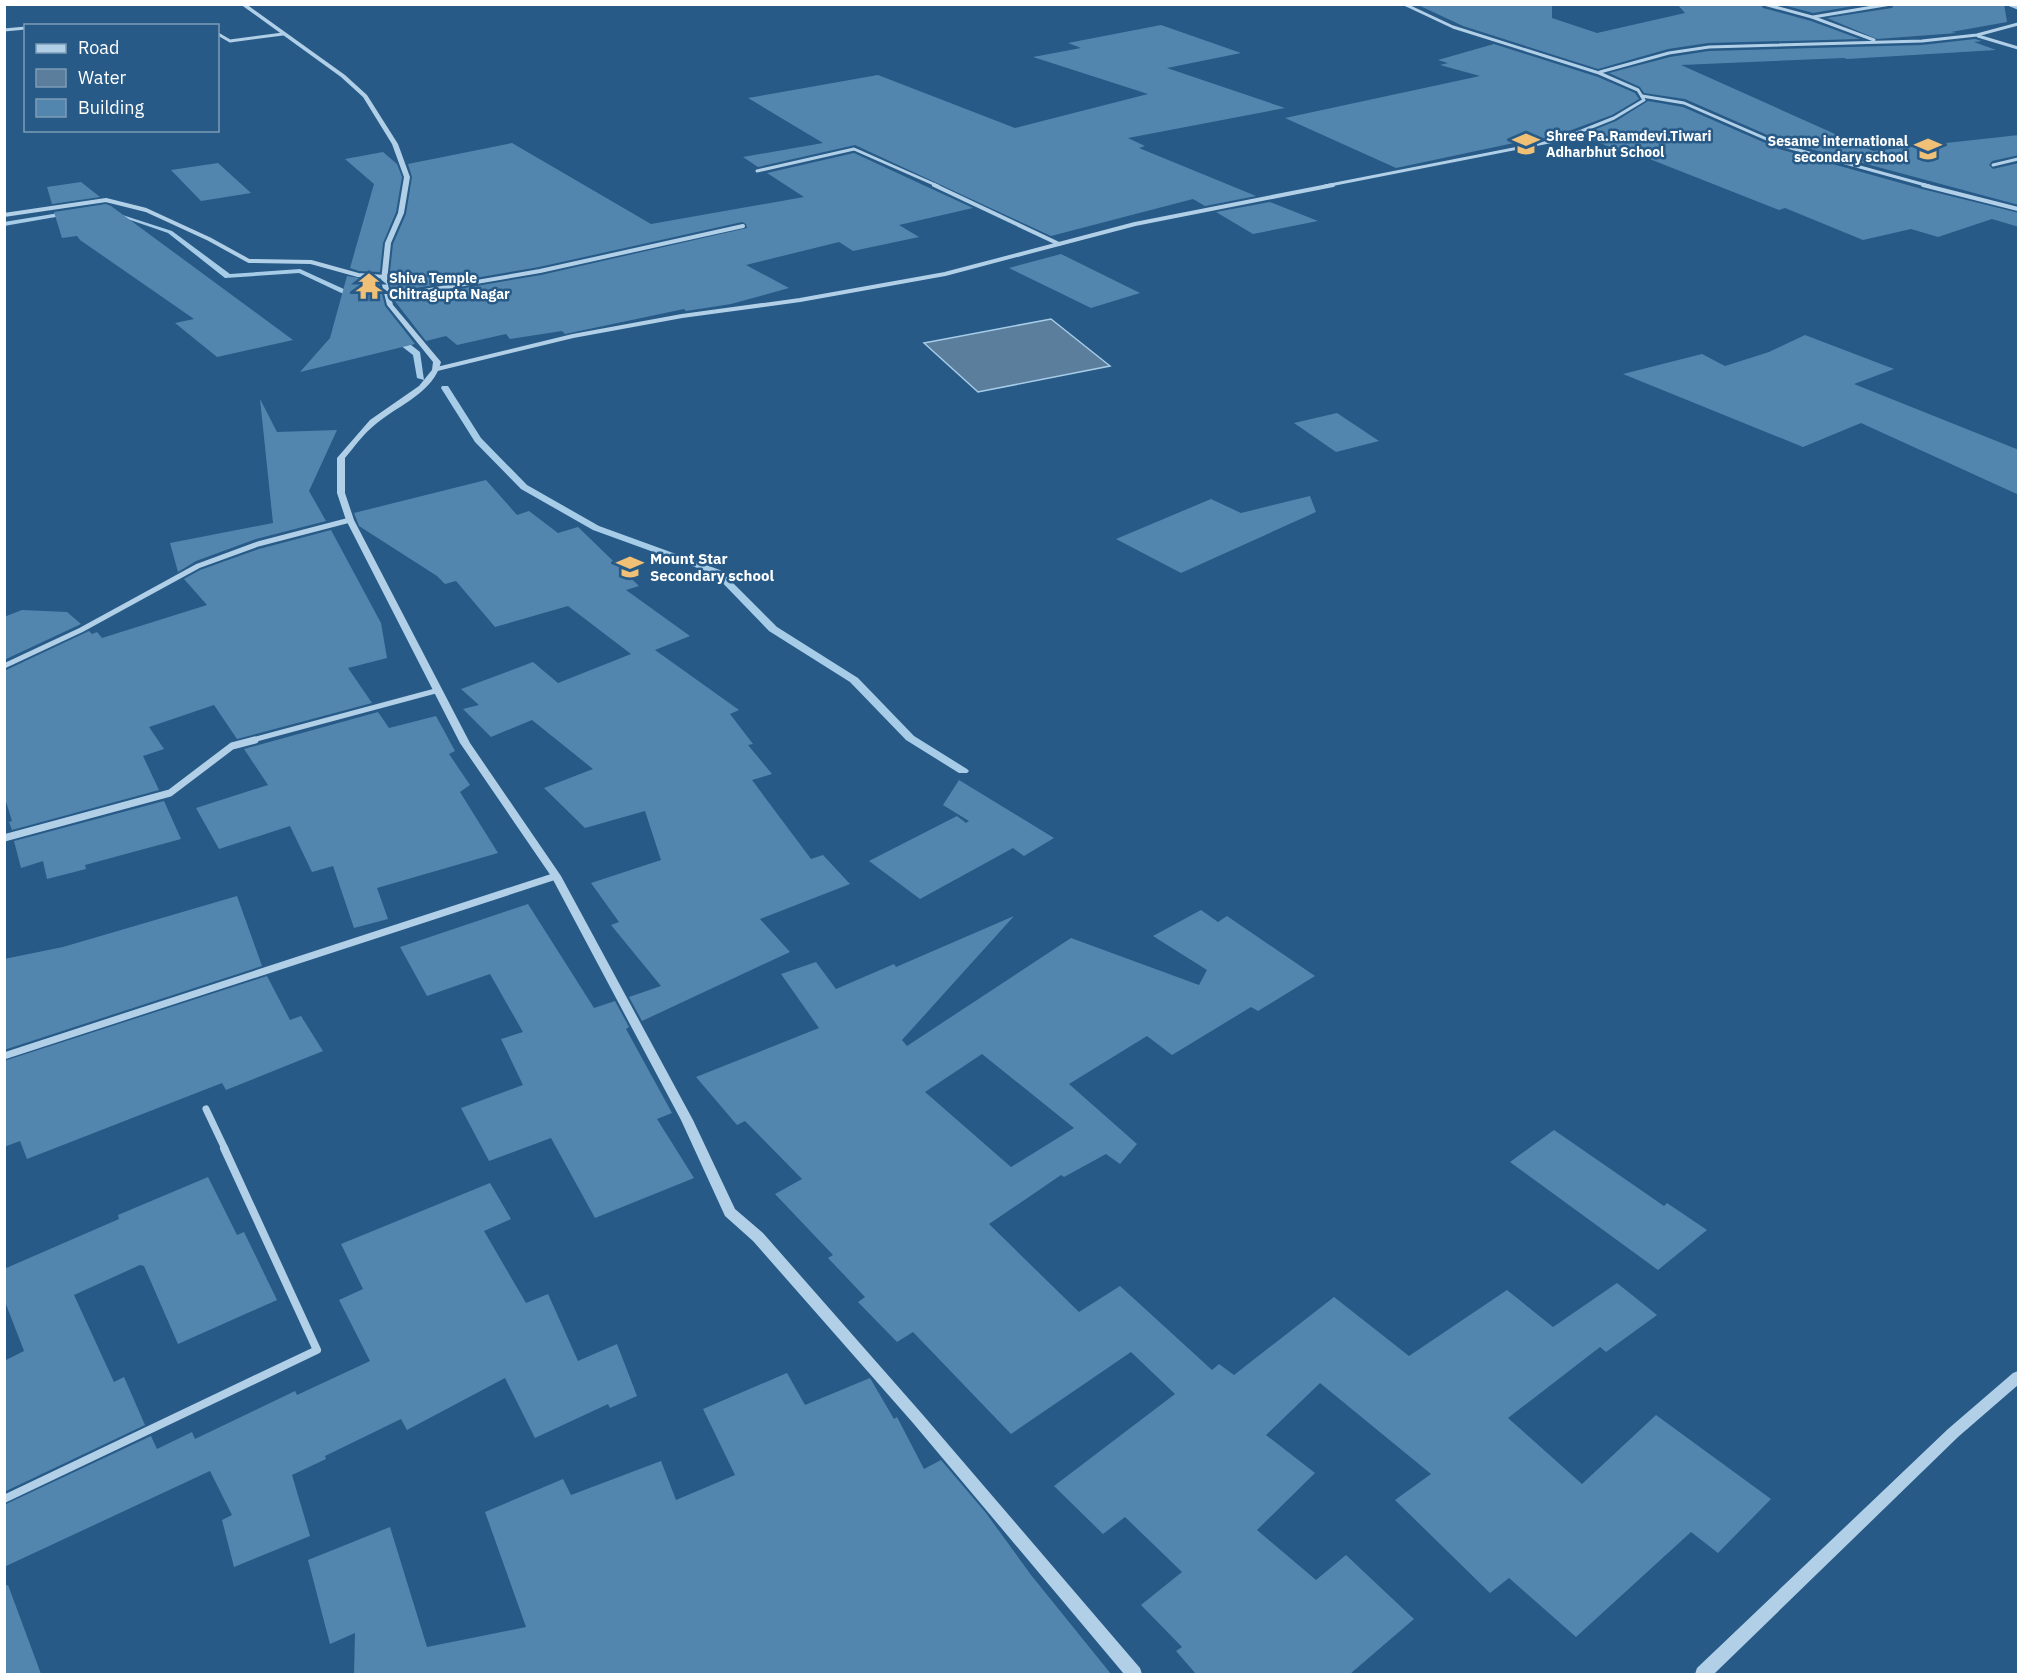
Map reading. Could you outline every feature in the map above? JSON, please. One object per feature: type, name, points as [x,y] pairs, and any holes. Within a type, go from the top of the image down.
[{"type":"street","points":[[242,4],[343,76],[365,96],[395,144],[407,177],[401,213],[388,243],[385,277],[390,305],[437,362],[437,369],[427,383],[371,424],[341,458],[341,493],[350,520],[465,743],[556,876],[687,1120],[730,1212],[759,1237],[918,1419],[1134,1674]]},
{"type":"street","points":[[437,369],[584,334],[682,316],[800,300],[945,274],[1135,224],[1559,140],[1614,118],[1644,100],[1638,90],[1599,73],[1453,27],[1404,4]]},
{"type":"street","points":[[1764,4],[1812,17],[1879,42]]},
{"type":"street","points":[[1812,17],[1891,4]]},
{"type":"street","points":[[2008,4],[2019,8]]},
{"type":"street","points":[[1599,73],[1669,52],[1709,47],[1879,42],[1977,35],[2019,24]]},
{"type":"street","points":[[4,30],[24,28]]},
{"type":"street","points":[[219,35],[230,41],[283,34]]},
{"type":"street","points":[[1977,35],[2019,48]]},
{"type":"street","points":[[1642,96],[1683,103],[1760,138],[1801,151],[2019,209]]},
{"type":"street","points":[[757,171],[854,149],[880,159],[1060,244]]},
{"type":"street","points":[[1993,165],[2019,159]]},
{"type":"street","points":[[4,215],[106,200],[146,210],[249,261],[311,262],[358,275],[385,277]]},
{"type":"street","points":[[389,297],[540,271],[743,226]]},
{"type":"street","points":[[4,666],[81,630],[198,566],[258,544],[350,520]]},
{"type":"street","points":[[4,838],[170,793],[232,746],[439,690]]},
{"type":"street","points":[[4,1056],[556,876]]},
{"type":"street","points":[[4,1499],[317,1350],[206,1109]]},
{"type":"street","points":[[1703,1674],[1953,1433],[2019,1377]]},
{"type":"water","points":[[1051,319],[1110,366],[978,392],[924,343]]},
{"type":"building","points":[[1416,4],[1552,4],[1552,18],[1597,33],[1685,13],[1677,4],[1760,4],[1763,8],[1811,21],[1860,39],[1708,43],[1668,49],[1598,69],[1463,26]]},
{"type":"building","points":[[1780,4],[1865,4],[1813,13]]},
{"type":"building","points":[[1895,4],[2004,4],[2007,22],[1951,32],[1957,33],[1877,39],[1827,18],[1892,8]]},
{"type":"building","points":[[1161,25],[1241,53],[1167,68],[1285,108],[1128,138],[1145,146],[1139,148],[1256,196],[1205,206],[1193,199],[1051,236],[855,145],[758,167],[743,157],[823,143],[748,98],[878,75],[1015,128],[1148,94],[1033,57],[1081,48],[1068,43]]},
{"type":"building","points":[[1975,39],[1982,41],[1974,42],[1996,50],[1847,59],[1681,65],[1873,151],[2019,135],[2019,155],[1992,161],[1989,165],[1993,169],[2019,163],[2019,205],[1781,141],[1685,99],[1644,93],[1640,87],[1609,73],[1670,57],[1709,51],[1922,45]]},
{"type":"building","points":[[1494,44],[1598,77],[1635,93],[1639,99],[1612,115],[1547,139],[1514,143],[1396,168],[1285,118],[1480,76],[1440,65],[1448,63],[1438,60]]},
{"type":"building","points":[[1648,101],[1683,107],[1779,149],[1922,189],[2019,213],[2019,227],[1992,219],[1938,237],[1911,229],[1863,240],[1785,208],[1779,210],[1642,156],[1636,158],[1581,135],[1616,121]]},
{"type":"building","points":[[512,143],[651,224],[804,197],[767,173],[854,153],[973,208],[899,225],[919,237],[853,251],[839,242],[746,265],[789,288],[731,304],[686,311],[684,309],[565,334],[562,331],[510,339],[506,334],[457,345],[446,336],[426,341],[394,300],[541,275],[747,228],[742,222],[539,267],[392,292],[389,281],[393,244],[406,214],[412,177],[408,164]]},
{"type":"building","points":[[383,152],[397,164],[402,177],[396,212],[383,243],[380,272],[359,271],[350,268],[374,184],[345,159]]},
{"type":"building","points":[[218,163],[251,193],[201,201],[171,170]]},
{"type":"building","points":[[81,182],[100,197],[52,204],[47,187]]},
{"type":"building","points":[[1270,202],[1318,221],[1253,234],[1216,212]]},
{"type":"building","points":[[106,204],[293,340],[217,357],[175,323],[194,319],[77,236],[62,238],[54,212]]},
{"type":"building","points":[[1061,254],[1140,293],[1091,308],[1009,268]]},
{"type":"building","points":[[347,276],[379,281],[385,306],[415,344],[300,372],[330,338]]},
{"type":"building","points":[[1805,335],[1894,369],[1854,384],[2019,450],[2019,495],[1861,423],[1803,447],[1623,374],[1702,354],[1725,366],[1769,352]]},
{"type":"building","points":[[260,399],[277,432],[337,430],[309,491],[326,521],[256,539],[196,561],[178,572],[170,543],[273,523]]},
{"type":"building","points":[[1337,413],[1379,441],[1336,452],[1294,423]]},
{"type":"building","points":[[486,480],[517,515],[529,511],[558,533],[578,527],[639,586],[626,590],[690,636],[655,650],[739,710],[730,714],[753,744],[748,745],[772,774],[752,780],[811,859],[823,855],[850,884],[760,919],[790,952],[642,1021],[629,997],[661,986],[611,925],[619,922],[591,883],[661,860],[645,811],[585,828],[544,788],[593,769],[532,720],[491,737],[463,709],[479,705],[461,689],[533,662],[558,683],[631,654],[568,606],[495,627],[456,581],[445,584],[437,576],[359,526],[354,513]]},
{"type":"building","points":[[1310,496],[1316,512],[1181,573],[1116,539],[1211,499],[1241,513]]},
{"type":"building","points":[[331,530],[381,623],[387,658],[348,668],[372,703],[237,739],[214,705],[149,727],[164,749],[143,756],[159,790],[12,830],[9,822],[12,821],[4,795],[4,671],[89,631],[92,634],[97,632],[102,638],[207,605],[184,579],[200,570],[259,549]]},
{"type":"building","points":[[22,610],[67,612],[81,624],[4,660],[4,617]]},
{"type":"building","points":[[378,712],[389,728],[436,716],[455,751],[449,754],[470,785],[460,792],[498,853],[377,888],[388,919],[354,928],[333,866],[312,872],[290,826],[219,849],[196,808],[268,785],[244,749]]},
{"type":"building","points":[[959,780],[1054,838],[1024,856],[1013,848],[920,899],[869,861],[957,816],[966,823],[969,821],[943,805]]},
{"type":"building","points":[[164,801],[181,839],[85,865],[86,869],[47,879],[43,861],[21,868],[14,841]]},
{"type":"building","points":[[237,896],[262,966],[4,1050],[4,959],[63,947]]},
{"type":"building","points":[[528,904],[594,1008],[615,1001],[629,1027],[626,1029],[672,1113],[657,1119],[694,1178],[595,1218],[551,1138],[489,1161],[461,1108],[523,1085],[501,1039],[523,1032],[490,974],[427,996],[400,947]]},
{"type":"building","points":[[1201,910],[1218,922],[1227,916],[1315,976],[1258,1011],[1251,1007],[1172,1055],[1147,1036],[1069,1084],[1137,1144],[1120,1164],[1106,1154],[1064,1177],[1061,1175],[989,1224],[1079,1312],[1120,1286],[1212,1370],[1219,1364],[1234,1375],[1334,1297],[1409,1356],[1507,1290],[1553,1327],[1617,1283],[1657,1315],[1606,1352],[1600,1347],[1508,1418],[1582,1484],[1656,1415],[1771,1499],[1718,1553],[1691,1532],[1576,1637],[1509,1578],[1490,1593],[1395,1500],[1431,1474],[1320,1383],[1266,1435],[1315,1473],[1257,1530],[1316,1580],[1346,1555],[1414,1619],[1350,1674],[1196,1674],[1176,1651],[1182,1647],[1141,1605],[1182,1572],[1125,1517],[1103,1534],[1054,1486],[1175,1394],[1131,1352],[1011,1434],[913,1332],[897,1342],[858,1302],[865,1297],[828,1258],[833,1255],[775,1194],[802,1179],[745,1121],[737,1125],[696,1077],[819,1028],[781,974],[816,962],[836,989],[894,964],[896,967],[1014,916],[902,1040],[907,1046],[1071,938],[1199,985],[1207,970],[1153,936]],"holes":[[[982,1054],[1074,1128],[1011,1167],[925,1092]]]},
{"type":"building","points":[[267,976],[290,1020],[301,1016],[323,1051],[226,1090],[222,1083],[27,1159],[20,1141],[4,1147],[4,1061]]},
{"type":"building","points":[[1554,1130],[1664,1206],[1667,1203],[1707,1230],[1658,1270],[1510,1162]]},
{"type":"building","points":[[208,1177],[237,1235],[244,1232],[277,1300],[178,1344],[144,1266],[140,1265],[74,1295],[114,1382],[124,1377],[145,1425],[4,1492],[4,1361],[24,1351],[4,1299],[4,1269],[119,1219],[118,1215]]},
{"type":"building","points":[[490,1183],[511,1219],[484,1231],[526,1303],[548,1294],[578,1361],[617,1344],[637,1396],[610,1408],[608,1404],[535,1438],[505,1378],[407,1430],[401,1419],[325,1456],[326,1459],[292,1475],[310,1536],[234,1567],[222,1520],[232,1515],[210,1471],[4,1567],[4,1505],[151,1436],[157,1449],[192,1432],[195,1439],[295,1391],[297,1395],[370,1361],[339,1300],[363,1289],[341,1244]]},
{"type":"building","points":[[787,1373],[805,1405],[870,1378],[894,1419],[897,1417],[924,1469],[941,1460],[986,1513],[1031,1575],[1111,1674],[354,1674],[355,1633],[330,1644],[308,1560],[390,1527],[427,1647],[526,1627],[485,1512],[563,1479],[571,1495],[661,1461],[676,1500],[735,1475],[703,1409]]},
{"type":"building","points":[[8,1585],[41,1674],[4,1674],[4,1586]]},
{"type":"waterway","points":[[112,212],[170,232],[228,276],[300,271],[355,296]]},
{"type":"waterway","points":[[4,224],[71,213]]},
{"type":"waterway","points":[[394,336],[417,354],[421,378]]},
{"type":"waterway","points":[[445,388],[478,440],[524,487],[596,528],[717,572],[773,629],[854,680],[910,738],[963,771]]},
{"type":"place","name":"Shree Pa.Ramdevi.Tiwari Adharbhut School","points":[[1526,144]]},
{"type":"place","name":"Sesame international secondary school","points":[[1928,149]]},
{"type":"place","name":"Shiva Temple Chitragupta Nagar","points":[[369,286]]},
{"type":"place","name":"Mount Star Secondary school","points":[[630,567]]}]
